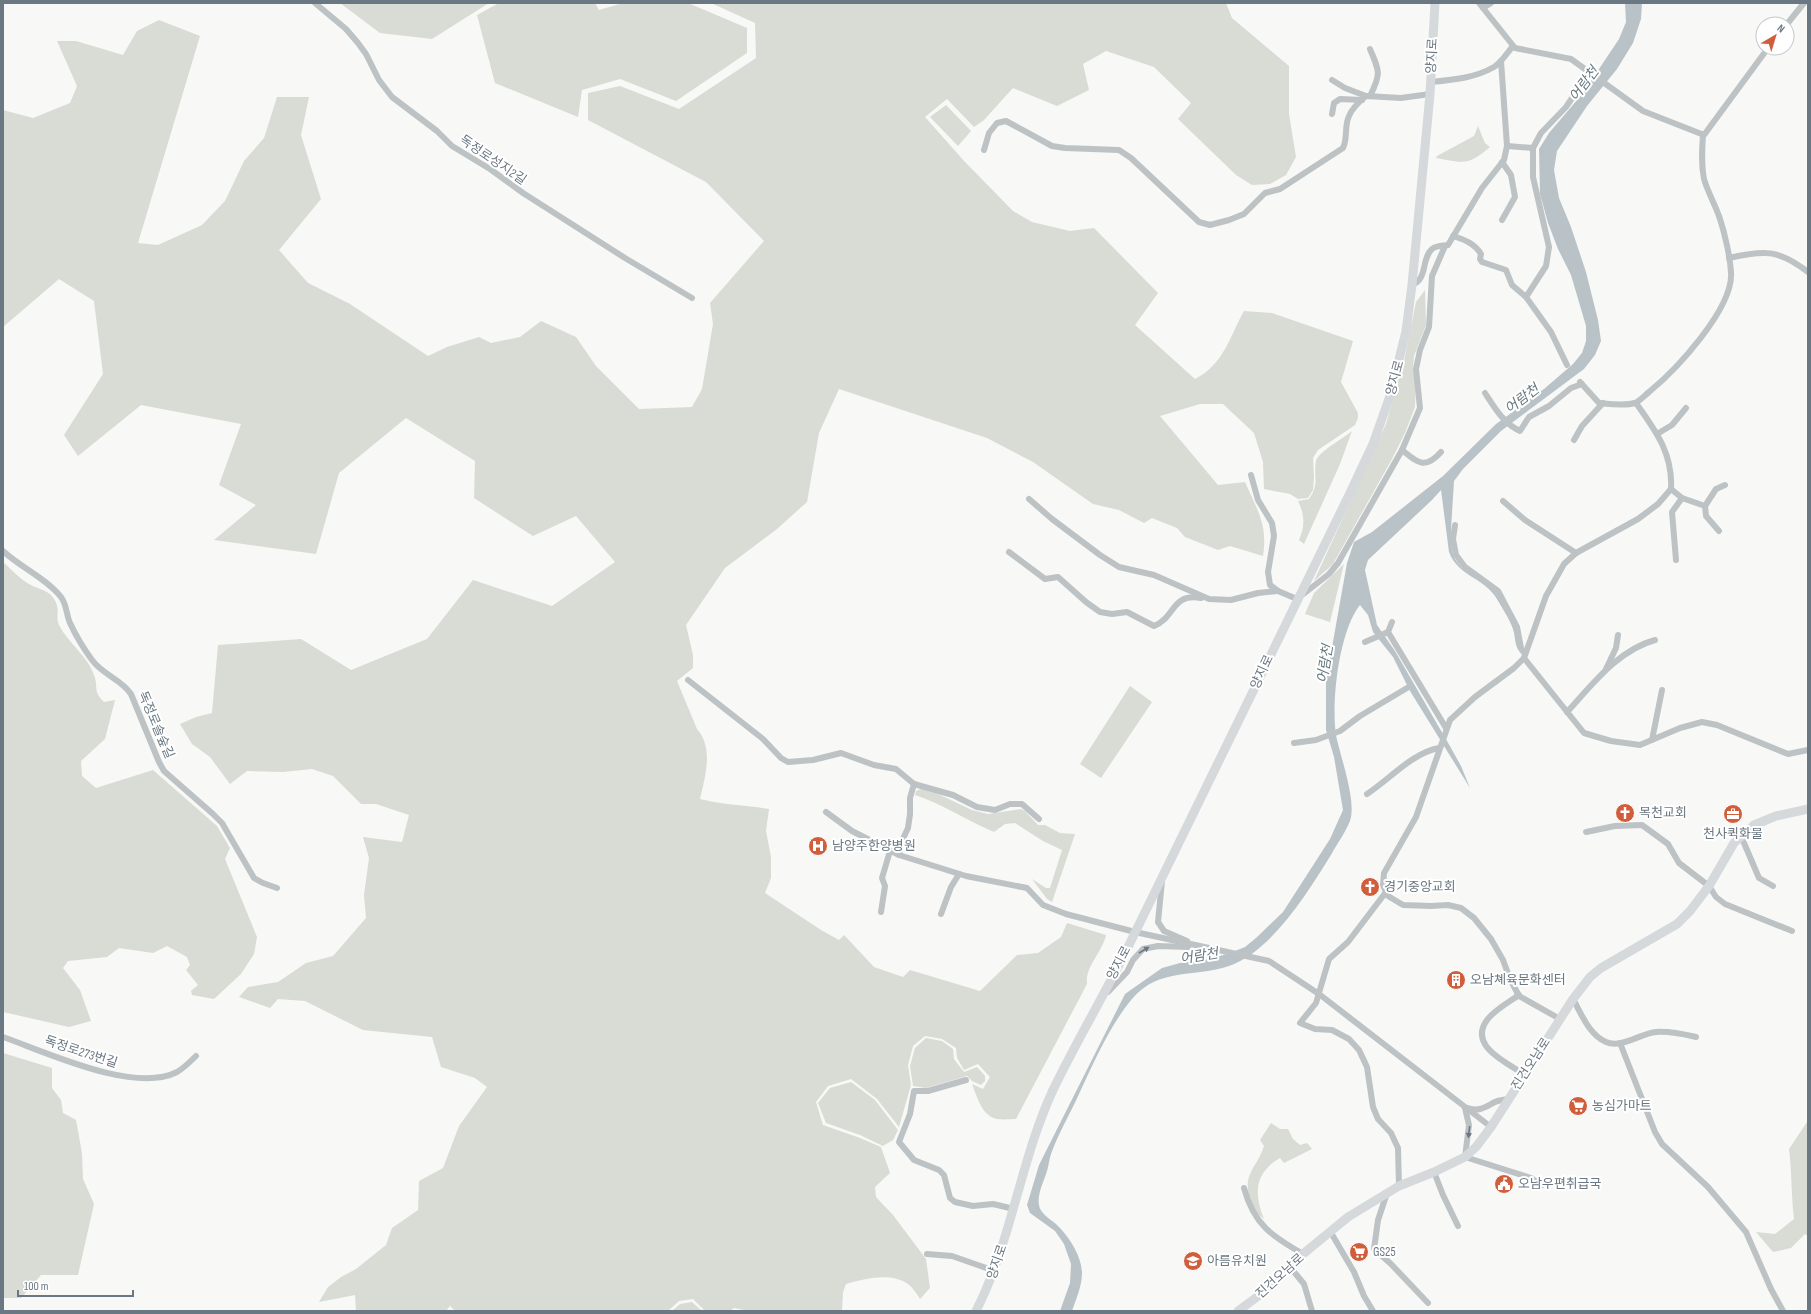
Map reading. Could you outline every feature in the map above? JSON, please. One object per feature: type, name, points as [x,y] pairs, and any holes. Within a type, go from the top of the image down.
[{"type":"street","name":"독정로성지2길","points":[[315,3],[346,29],[358,43],[366,54],[379,80],[392,97],[438,131],[452,146],[490,169],[523,193],[625,258],[692,298]]},
{"type":"street","name":"양지로","points":[[976,1311],[995,1271],[1028,1158],[1053,1091],[1135,932],[1373,444],[1390,396],[1406,332],[1412,285],[1431,82],[1435,3]]},
{"type":"street","points":[[1491,3],[1481,5],[1515,48],[1571,59],[1643,111],[1703,134]]},
{"type":"street","points":[[1793,16],[1804,3]]},
{"type":"street","points":[[1431,82],[1463,78],[1493,67],[1501,61],[1513,46]]},
{"type":"street","points":[[984,150],[990,134],[997,123],[1006,121],[1052,146],[1065,148],[1100,148],[1119,150],[1131,158],[1199,222],[1210,225],[1244,214],[1265,193],[1280,189],[1343,148],[1346,141],[1348,116],[1366,97],[1378,81],[1379,69],[1370,49]]},
{"type":"street","points":[[1485,393],[1500,416],[1520,431],[1529,417],[1549,406],[1571,388],[1581,383],[1599,403],[1636,403],[1664,380],[1681,362],[1717,314],[1726,298],[1731,284],[1732,272],[1720,219],[1704,180],[1701,154],[1703,134],[1762,56]]},
{"type":"street","points":[[1412,285],[1421,278],[1428,255],[1432,250],[1437,246],[1448,245],[1482,188],[1502,162],[1507,146],[1501,61]]},
{"type":"street","points":[[1526,297],[1546,266],[1549,247],[1533,177],[1533,148],[1541,133],[1566,107],[1589,73]]},
{"type":"street","points":[[1332,80],[1345,88],[1366,97]]},
{"type":"street","points":[[1332,114],[1334,103],[1340,99],[1366,97],[1401,98],[1430,94]]},
{"type":"street","points":[[1507,146],[1533,148]]},
{"type":"street","points":[[1502,162],[1511,175],[1514,197],[1502,220]]},
{"type":"street","points":[[1453,236],[1470,242],[1475,246],[1481,254],[1480,258],[1482,262],[1506,270],[1512,285],[1526,297],[1551,332],[1567,365]]},
{"type":"street","points":[[1251,475],[1258,500],[1272,523],[1274,536],[1268,572],[1270,585],[1278,591],[1297,599],[1329,574],[1338,562],[1402,450],[1420,408],[1416,369],[1420,350],[1429,327],[1432,276],[1444,246]]},
{"type":"street","points":[[1729,258],[1761,252],[1782,255],[1808,272]]},
{"type":"street","points":[[1574,440],[1582,426],[1603,403]]},
{"type":"street","points":[[1560,1019],[1519,994],[1510,979],[1503,960],[1491,939],[1474,918],[1461,908],[1448,905],[1403,905],[1388,896],[1383,885],[1384,873],[1416,817],[1450,720],[1456,713],[1514,668],[1524,656],[1546,596],[1564,564],[1576,553],[1638,519],[1658,504],[1671,489],[1672,482],[1666,450],[1636,403]]},
{"type":"street","points":[[1657,434],[1672,425],[1686,408]]},
{"type":"street","points":[[1402,450],[1421,463],[1428,464],[1433,461],[1440,452]]},
{"type":"street","points":[[1719,531],[1706,516],[1705,506],[1716,489],[1725,485]]},
{"type":"street","points":[[1671,489],[1682,498],[1705,506]]},
{"type":"street","points":[[1029,498],[1052,519],[1100,556],[1119,567],[1154,575],[1209,599]]},
{"type":"street","points":[[1676,560],[1672,512],[1682,498]]},
{"type":"street","points":[[1503,501],[1525,520],[1576,553]]},
{"type":"street","points":[[1455,525],[1453,539],[1456,555],[1465,567],[1498,591],[1517,627],[1524,656],[1584,733],[1611,741],[1640,745],[1680,728],[1702,722],[1717,725],[1788,754],[1808,750]]},
{"type":"street","name":"독정로솔숲길","points":[[3,551],[54,590],[62,598],[66,606],[69,621],[92,660],[100,670],[125,685],[132,694],[164,771],[222,823],[254,878],[277,888]]},
{"type":"street","points":[[1009,552],[1045,578],[1058,577],[1086,602],[1100,612],[1112,614],[1126,612],[1154,626],[1162,623],[1180,600],[1190,596],[1231,600],[1258,593],[1278,591]]},
{"type":"street","points":[[1365,642],[1388,632],[1392,622]]},
{"type":"street","points":[[1388,632],[1446,728]]},
{"type":"street","points":[[1605,671],[1616,648],[1618,635]]},
{"type":"street","points":[[1567,712],[1605,671],[1644,643],[1655,640]]},
{"type":"street","points":[[688,680],[763,739],[781,758],[788,762],[813,760],[841,753],[874,765],[896,770],[914,784],[953,795],[969,804],[987,810],[996,810],[1010,804],[1022,804],[1039,819]]},
{"type":"street","points":[[1294,743],[1322,738],[1340,731],[1360,716],[1407,688]]},
{"type":"street","points":[[1652,740],[1662,690]]},
{"type":"street","points":[[1367,794],[1418,756],[1440,746]]},
{"type":"street","points":[[899,855],[901,843],[908,828],[910,798],[914,784]]},
{"type":"street","name":"진건오남로","points":[[1238,1311],[1269,1288],[1303,1254],[1348,1217],[1399,1186],[1434,1172],[1465,1157],[1476,1147],[1491,1127],[1573,999],[1590,977],[1601,968],[1677,924],[1690,911],[1708,886],[1730,849],[1741,836],[1754,825],[1764,820],[1808,809]]},
{"type":"street","points":[[826,812],[852,831],[899,855],[959,874],[1027,888],[1043,905],[1066,914],[1135,932],[1269,961],[1318,994],[1491,1127]]},
{"type":"street","points":[[1586,832],[1615,826],[1642,825],[1668,844],[1679,863],[1708,886],[1716,897],[1725,904],[1792,931]]},
{"type":"street","points":[[1741,836],[1759,878],[1773,886]]},
{"type":"street","points":[[881,912],[885,886],[882,878],[890,851]]},
{"type":"street","points":[[941,914],[959,874]]},
{"type":"street","points":[[1163,875],[1157,918],[1160,926],[1170,934],[1203,947]]},
{"type":"street","points":[[1386,892],[1348,942],[1329,959],[1316,1004],[1300,1023],[1315,1029],[1332,1030],[1348,1039],[1359,1050],[1367,1067],[1373,1107],[1378,1119],[1391,1133],[1398,1148],[1399,1186]]},
{"type":"street","points":[[1100,1000],[1126,972],[1133,960],[1143,949],[1158,946],[1203,947]]},
{"type":"street","points":[[1519,994],[1486,1020],[1482,1030],[1482,1037],[1486,1047],[1496,1056],[1524,1074]]},
{"type":"street","points":[[1573,999],[1593,1032],[1606,1043],[1620,1043],[1642,1035],[1656,1032],[1696,1037]]},
{"type":"street","name":"독정로273번길","points":[[3,1037],[100,1072],[133,1077],[167,1076],[177,1072],[196,1056]]},
{"type":"street","points":[[1620,1043],[1655,1132],[1662,1144],[1708,1187],[1746,1232],[1771,1289],[1783,1311]]},
{"type":"street","points":[[966,1080],[928,1091],[914,1091],[910,1114],[899,1142],[914,1160],[939,1170],[944,1175],[950,1198],[955,1202],[973,1206],[993,1204],[1014,1210]]},
{"type":"street","points":[[1465,1107],[1475,1110],[1482,1110],[1495,1102],[1508,1099]]},
{"type":"street","points":[[1465,1107],[1470,1125],[1465,1157],[1531,1178],[1542,1185]]},
{"type":"street","points":[[1434,1172],[1458,1226]]},
{"type":"street","points":[[1244,1188],[1252,1212],[1261,1224],[1281,1242],[1303,1254]]},
{"type":"street","points":[[1387,1193],[1378,1220],[1374,1249],[1391,1264],[1428,1303]]},
{"type":"street","points":[[1330,1231],[1354,1272],[1364,1296],[1373,1311]]},
{"type":"street","points":[[927,1254],[952,1256],[995,1271]]},
{"type":"street","points":[[1290,1267],[1304,1284],[1312,1311]]},
{"type":"shaded area","points":[[340,3],[489,3],[432,39],[380,33]]},
{"type":"shaded area","points":[[499,3],[595,3],[599,10],[623,3],[688,3],[747,28],[747,53],[676,101],[620,79],[582,90],[578,117],[495,83],[477,15]]},
{"type":"shaded area","points":[[711,3],[1226,3],[1232,18],[1289,66],[1289,114],[1296,157],[1286,175],[1270,184],[1252,185],[1236,175],[1178,119],[1191,103],[1154,67],[1106,51],[1083,64],[1089,90],[1057,106],[1013,88],[984,120],[974,127],[947,99],[925,117],[965,162],[1013,211],[1032,222],[1070,231],[1094,228],[1158,293],[1135,325],[1195,379],[1213,366],[1225,350],[1244,311],[1272,313],[1353,341],[1341,382],[1358,413],[1358,418],[1355,425],[1318,450],[1313,458],[1313,490],[1308,498],[1298,499],[1290,494],[1264,489],[1263,462],[1254,433],[1223,404],[1200,404],[1160,416],[1218,485],[1245,482],[1263,526],[1263,556],[1230,546],[1218,550],[1185,537],[1177,528],[1152,518],[1144,523],[1119,510],[1093,504],[1033,462],[987,438],[839,389],[819,433],[807,502],[777,529],[725,568],[686,625],[693,655],[693,668],[677,681],[697,729],[702,737],[707,754],[706,772],[700,799],[717,803],[769,809],[766,831],[771,857],[771,878],[765,893],[821,930],[839,940],[844,935],[874,967],[903,977],[910,970],[980,991],[1017,955],[1038,953],[1061,937],[1067,923],[1106,935],[1101,948],[1091,965],[1087,977],[1087,984],[1016,1119],[997,1119],[987,1114],[978,1100],[972,1084],[983,1089],[990,1077],[978,1064],[964,1070],[957,1058],[956,1048],[942,1039],[925,1036],[913,1046],[908,1065],[911,1085],[899,1127],[877,1099],[851,1079],[828,1086],[816,1102],[823,1125],[881,1147],[890,1173],[875,1187],[876,1197],[893,1215],[926,1259],[930,1288],[920,1299],[908,1284],[901,1280],[885,1277],[846,1284],[843,1292],[842,1311],[749,1311],[734,1308],[730,1311],[705,1311],[693,1299],[679,1301],[668,1311],[455,1311],[450,1306],[446,1311],[356,1311],[355,1295],[319,1302],[328,1287],[341,1277],[356,1269],[386,1245],[392,1228],[418,1210],[419,1181],[443,1168],[459,1126],[487,1087],[475,1078],[441,1067],[432,1037],[363,1030],[305,1001],[278,999],[270,1008],[239,997],[248,987],[278,982],[306,963],[333,956],[366,918],[364,895],[369,858],[363,837],[402,842],[409,815],[376,804],[361,804],[333,776],[312,769],[283,772],[247,771],[230,784],[210,757],[192,744],[180,724],[196,717],[212,713],[218,645],[301,639],[351,670],[427,639],[473,580],[552,606],[615,562],[576,516],[533,536],[474,498],[475,461],[406,418],[339,473],[316,554],[214,540],[256,505],[219,485],[241,424],[141,405],[78,456],[64,435],[103,374],[94,301],[59,279],[3,327],[3,110],[33,118],[70,103],[77,86],[57,41],[76,41],[123,55],[137,31],[159,20],[200,36],[138,243],[158,245],[202,225],[225,201],[244,161],[264,138],[277,97],[309,97],[301,135],[321,199],[279,250],[308,283],[350,304],[428,356],[447,347],[479,337],[491,343],[520,337],[541,321],[576,337],[596,366],[639,409],[692,407],[702,389],[713,324],[710,303],[764,241],[706,182],[588,120],[588,93],[620,86],[679,109],[756,58],[755,23]]},
{"type":"shaded area","points":[[1625,3],[1642,3],[1641,19],[1633,43],[1617,69],[1587,106],[1557,151],[1554,170],[1559,198],[1571,227],[1586,272],[1598,320],[1601,341],[1595,355],[1584,369],[1501,431],[1463,469],[1454,481],[1451,529],[1452,551],[1455,559],[1462,568],[1484,584],[1458,566],[1449,552],[1441,490],[1368,560],[1365,570],[1377,625],[1395,651],[1451,748],[1461,766],[1470,788],[1410,691],[1393,657],[1373,632],[1368,615],[1360,605],[1353,617],[1342,649],[1338,667],[1335,704],[1336,735],[1350,791],[1352,812],[1350,821],[1331,855],[1288,919],[1260,948],[1229,966],[1216,970],[1178,975],[1154,982],[1142,989],[1132,999],[1116,1021],[1096,1058],[1054,1146],[1039,1196],[1041,1211],[1061,1229],[1070,1240],[1080,1260],[1082,1273],[1081,1283],[1072,1311],[1060,1311],[1070,1283],[1071,1264],[1064,1244],[1055,1231],[1030,1213],[1027,1205],[1039,1165],[1125,994],[1162,968],[1180,963],[1210,959],[1230,953],[1245,947],[1256,938],[1283,912],[1330,839],[1343,810],[1334,757],[1326,730],[1326,681],[1347,563],[1354,542],[1372,532],[1443,476],[1496,424],[1544,389],[1573,364],[1582,353],[1586,341],[1586,326],[1571,275],[1558,249],[1548,223],[1540,194],[1539,149],[1549,133],[1583,93],[1619,39],[1626,22]]},
{"type":"shaded area","points":[[946,105],[971,131],[958,146],[930,117]]},
{"type":"shaded area","points":[[1478,126],[1485,143],[1490,147],[1483,153],[1465,162],[1436,158],[1437,156],[1474,136]]},
{"type":"shaded area","points":[[1425,290],[1426,325],[1414,356],[1413,369],[1416,383],[1415,407],[1405,433],[1392,459],[1333,564],[1314,581],[1386,424],[1404,361],[1416,302]]},
{"type":"shaded area","points":[[1352,431],[1340,464],[1304,544],[1299,540],[1302,530],[1303,516],[1298,501],[1309,499],[1314,489],[1315,467],[1318,457],[1326,449]]},
{"type":"shaded area","points":[[3,562],[31,585],[47,592],[52,596],[58,610],[59,625],[67,638],[87,661],[91,668],[98,695],[104,702],[115,700],[105,739],[81,761],[82,776],[96,788],[153,770],[217,826],[230,848],[225,859],[257,937],[254,954],[241,974],[214,999],[192,995],[191,991],[198,985],[186,970],[190,965],[187,957],[167,946],[153,953],[119,948],[107,957],[68,961],[63,968],[80,990],[91,1021],[69,1027],[3,1012]]},
{"type":"shaded area","points":[[1344,564],[1330,622],[1305,614],[1314,593]]},
{"type":"shaded area","points":[[1484,584],[1495,592],[1513,621],[1522,654],[1516,646],[1514,632],[1505,612],[1495,596]]},
{"type":"shaded area","points":[[1130,686],[1152,702],[1101,778],[1080,764]]},
{"type":"shaded area","points":[[921,789],[938,794],[972,810],[988,814],[1021,809],[1025,811],[1038,825],[1045,825],[1060,833],[1075,834],[1052,902],[1047,899],[1032,879],[1046,888],[1050,888],[1062,850],[1043,841],[1015,823],[1005,824],[994,832],[935,803],[915,795],[916,791]]},
{"type":"shaded area","points":[[926,1038],[942,1041],[953,1049],[954,1059],[964,1072],[977,1067],[985,1076],[985,1081],[981,1085],[972,1081],[967,1076],[926,1088],[913,1086],[910,1066],[915,1048]]},
{"type":"shaded area","points":[[3,1053],[52,1068],[52,1088],[61,1100],[63,1113],[76,1120],[82,1153],[83,1179],[94,1204],[78,1275],[41,1275],[21,1298],[3,1298]]},
{"type":"shaded area","points":[[851,1082],[875,1100],[898,1130],[893,1140],[883,1146],[860,1135],[826,1123],[818,1103],[830,1088]]},
{"type":"shaded area","points":[[1807,1122],[1808,1236],[1805,1234],[1791,1248],[1773,1252],[1756,1232],[1775,1234],[1794,1219],[1789,1149]]},
{"type":"shaded area","points":[[1271,1123],[1280,1129],[1288,1129],[1293,1139],[1300,1145],[1307,1143],[1312,1149],[1284,1163],[1280,1158],[1265,1170],[1258,1185],[1259,1201],[1264,1219],[1257,1213],[1252,1204],[1248,1190],[1248,1183],[1251,1171],[1264,1146],[1260,1140]]},
{"type":"shaded area","points":[[692,1302],[702,1311],[672,1311],[680,1304]]},
{"type":"place","name":"목천교회","points":[[1625,813]]},
{"type":"place","name":"천사퀵화물","points":[[1733,814]]},
{"type":"place","name":"남양주한양병원","points":[[818,846]]},
{"type":"place","name":"경기중앙교회","points":[[1370,887]]},
{"type":"place","name":"오남쳬육문화센터","points":[[1456,980]]},
{"type":"place","name":"농심가마트","points":[[1578,1106]]},
{"type":"place","name":"오남우편취급국","points":[[1504,1184]]},
{"type":"place","name":"GS25","points":[[1359,1252]]},
{"type":"place","name":"아름유치원","points":[[1193,1261]]},
{"type":"water label","name":"어람천","points":[[1584,84]]},
{"type":"water label","name":"어람천","points":[[1522,399]]},
{"type":"water label","name":"어람천","points":[[1325,664]]},
{"type":"water label","name":"어람천","points":[[1199,956]]}]
